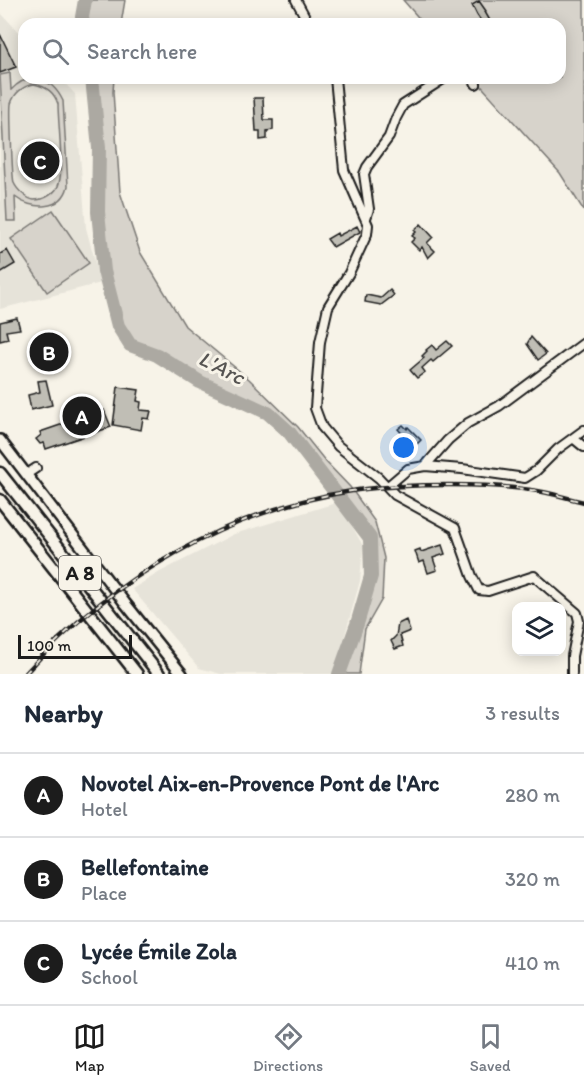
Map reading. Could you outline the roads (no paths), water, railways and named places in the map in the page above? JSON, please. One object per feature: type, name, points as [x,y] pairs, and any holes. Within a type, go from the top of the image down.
[{"type":"highway","name":"A 8","points":[[0,473],[159,674]]},
{"type":"highway","name":"A 8","points":[[0,500],[137,674]]},
{"type":"main road","points":[[0,440],[182,674]]},
{"type":"street","points":[[296,0],[306,18]]},
{"type":"street","points":[[336,84],[344,170],[366,218],[367,234],[349,273],[328,307],[320,342],[315,408],[321,427],[338,446],[388,486],[395,495],[455,528],[479,590],[488,591],[534,576],[571,606],[577,613],[579,621],[572,656],[572,674]]},
{"type":"street","points":[[366,218],[369,209],[364,174],[367,167],[389,136],[403,105],[436,84]]},
{"type":"street","points":[[425,466],[448,440],[468,423],[499,406],[584,343]]},
{"type":"street","points":[[388,486],[408,470],[425,466],[525,478],[584,430]]},
{"type":"street","points":[[573,438],[584,447]]},
{"type":"street","points":[[27,474],[36,468]]},
{"type":"waterway","name":"L'Arc","points":[[82,18],[85,0]]},
{"type":"waterway","name":"L'Arc","points":[[93,84],[99,148],[98,212],[104,271],[118,326],[130,345],[157,355],[200,382],[268,413],[289,432],[370,538],[371,576],[339,674]]},
{"type":"railway","points":[[25,674],[58,640],[134,579],[175,553],[219,531],[264,513],[310,499],[358,490],[415,486],[469,485],[511,488],[544,492],[584,502]]},
{"type":"place","name":"Lycée Émile Zola","points":[[40,161]]},
{"type":"place","name":"Bellefontaine","points":[[49,352]]},
{"type":"place","name":"Novotel Aix-en-Provence Pont de l'Arc","points":[[82,416]]}]
